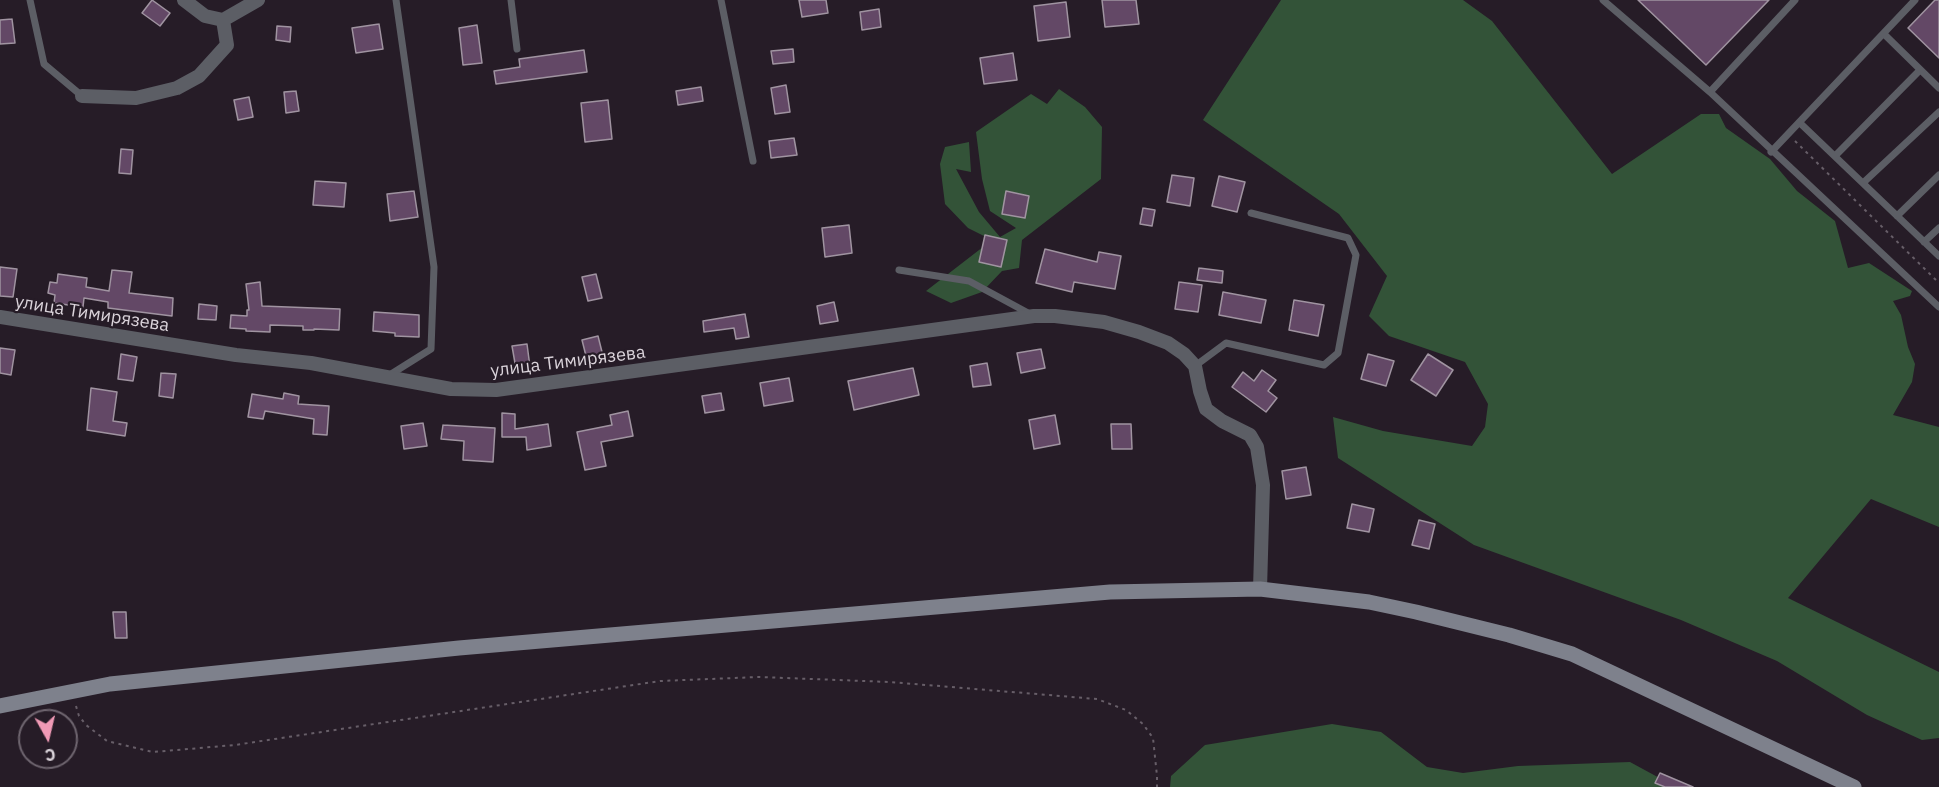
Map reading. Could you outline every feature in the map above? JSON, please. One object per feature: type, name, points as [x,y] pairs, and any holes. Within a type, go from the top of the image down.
[{"type":"main road","points":[[0,706],[110,684],[459,648],[1110,592],[1260,589],[1369,602],[1509,635],[1572,654],[1854,787]]},
{"type":"street","points":[[184,0],[205,16],[223,20],[252,2]]},
{"type":"street","points":[[82,96],[136,98],[177,88],[199,76],[227,45],[223,20]]},
{"type":"street","name":"улица Тимирязева","points":[[0,317],[236,355],[311,363],[451,389],[496,390],[1034,316],[1104,322],[1140,332],[1168,344],[1184,354],[1195,366]]},
{"type":"street","points":[[1195,366],[1206,409],[1222,421],[1250,435],[1257,447],[1263,485],[1260,589]]},
{"type":"lane","points":[[30,0],[44,64],[82,96]]},
{"type":"lane","points":[[386,377],[431,349],[434,267],[396,0]]},
{"type":"lane","points":[[511,0],[517,49]]},
{"type":"lane","points":[[721,0],[753,161]]},
{"type":"lane","points":[[1603,0],[1710,92],[1939,308]]},
{"type":"lane","points":[[1710,92],[1795,0]]},
{"type":"lane","points":[[1771,152],[1915,0]]},
{"type":"lane","points":[[1884,34],[1939,88]]},
{"type":"lane","points":[[1835,156],[1920,70]]},
{"type":"lane","points":[[1863,183],[1939,112]]},
{"type":"lane","points":[[1800,123],[1939,256]]},
{"type":"lane","points":[[1897,216],[1939,175]]},
{"type":"lane","points":[[1195,366],[1226,343],[1324,365],[1338,353],[1356,255],[1348,238],[1251,213]]},
{"type":"lane","points":[[1924,242],[1939,228]]},
{"type":"lane","points":[[899,270],[969,281],[1034,316]]},
{"type":"path","points":[[1788,135],[1939,282]]},
{"type":"path","points":[[73,691],[79,716],[95,734],[107,741],[153,752],[235,745],[670,680],[759,677],[890,682],[1097,699],[1126,710],[1143,724],[1153,738],[1158,776],[1156,787]]},
{"type":"green space","points":[[1281,0],[1463,0],[1492,21],[1612,174],[1701,114],[1719,114],[1726,128],[1770,159],[1797,191],[1835,221],[1848,268],[1869,263],[1912,291],[1910,296],[1893,301],[1901,315],[1908,347],[1915,364],[1912,382],[1893,415],[1939,427],[1939,527],[1871,499],[1788,598],[1939,672],[1939,738],[1922,740],[1867,715],[1777,661],[1681,620],[1474,545],[1338,458],[1333,417],[1383,431],[1472,446],[1485,427],[1488,404],[1465,362],[1389,336],[1369,316],[1387,276],[1339,214],[1203,120]]},
{"type":"green space","points":[[1059,89],[1085,107],[1102,127],[1101,179],[1022,240],[1019,268],[1002,271],[982,292],[951,303],[926,291],[992,240],[968,228],[945,204],[940,164],[945,147],[969,142],[971,172],[956,169],[979,212],[1000,237],[1016,228],[990,211],[982,179],[976,132],[1031,94],[1047,104]]},
{"type":"green space","points":[[1332,724],[1381,732],[1427,767],[1463,773],[1518,766],[1630,762],[1676,787],[1170,787],[1171,776],[1205,745]]},
{"type":"building","points":[[152,0],[170,13],[160,26],[142,13]]},
{"type":"building","points":[[799,0],[826,0],[828,13],[802,17]]},
{"type":"building","points":[[1102,0],[1136,0],[1139,24],[1105,27]]},
{"type":"building","points":[[1638,0],[1769,0],[1706,65]]},
{"type":"building","points":[[1935,0],[1939,0],[1939,58],[1908,28]]},
{"type":"building","points":[[1066,2],[1070,37],[1038,41],[1034,6]]},
{"type":"building","points":[[879,9],[881,27],[862,30],[860,12]]},
{"type":"building","points":[[12,19],[15,43],[0,44],[0,20]]},
{"type":"building","points":[[379,24],[383,49],[356,53],[352,28]]},
{"type":"building","points":[[477,25],[482,63],[463,65],[459,28]]},
{"type":"building","points":[[277,26],[291,27],[290,42],[276,40]]},
{"type":"building","points":[[793,49],[794,62],[773,64],[771,51]]},
{"type":"building","points":[[584,50],[587,72],[496,84],[494,71],[520,67],[519,59]]},
{"type":"building","points":[[1013,53],[1017,80],[984,84],[980,58]]},
{"type":"building","points":[[786,85],[790,112],[775,114],[771,88]]},
{"type":"building","points":[[701,87],[703,101],[678,105],[676,91]]},
{"type":"building","points":[[296,91],[299,111],[286,113],[284,92]]},
{"type":"building","points":[[249,97],[253,117],[238,120],[234,100]]},
{"type":"building","points":[[608,100],[612,139],[585,142],[581,103]]},
{"type":"building","points":[[794,138],[797,155],[771,158],[769,141]]},
{"type":"building","points":[[121,149],[133,150],[131,174],[119,173]]},
{"type":"building","points":[[1172,175],[1194,178],[1190,206],[1167,202]]},
{"type":"building","points":[[1219,176],[1245,182],[1237,212],[1212,206]]},
{"type":"building","points":[[315,181],[346,183],[344,207],[313,205]]},
{"type":"building","points":[[414,191],[418,217],[390,221],[387,194]]},
{"type":"building","points":[[1006,191],[1029,196],[1025,218],[1002,214]]},
{"type":"building","points":[[1143,208],[1155,210],[1152,226],[1140,224]]},
{"type":"building","points":[[849,225],[852,253],[825,257],[822,228]]},
{"type":"building","points":[[985,235],[1007,240],[1001,267],[979,262]]},
{"type":"building","points":[[1045,249],[1097,262],[1099,252],[1121,256],[1115,289],[1074,282],[1072,292],[1036,283]]},
{"type":"building","points":[[0,267],[17,269],[13,297],[0,296]]},
{"type":"building","points":[[1199,268],[1223,271],[1222,283],[1197,280]]},
{"type":"building","points":[[112,270],[132,272],[129,293],[173,298],[172,316],[108,308],[108,302],[84,298],[83,307],[54,303],[55,295],[48,293],[50,282],[57,283],[58,274],[87,278],[86,287],[109,291]]},
{"type":"building","points":[[596,274],[602,298],[588,301],[582,277]]},
{"type":"building","points":[[260,282],[262,306],[340,309],[339,330],[303,330],[303,326],[270,325],[270,332],[230,328],[231,315],[247,316],[247,310],[249,310],[246,284]]},
{"type":"building","points":[[1179,282],[1202,285],[1198,312],[1175,309]]},
{"type":"building","points":[[1223,292],[1266,300],[1261,323],[1219,315]]},
{"type":"building","points":[[1294,300],[1324,305],[1318,336],[1289,330]]},
{"type":"building","points":[[834,302],[838,321],[820,324],[817,306]]},
{"type":"building","points":[[199,304],[217,306],[216,320],[198,319]]},
{"type":"building","points":[[374,312],[419,315],[419,337],[395,336],[395,333],[373,331]]},
{"type":"building","points":[[745,314],[749,337],[736,339],[734,328],[704,332],[703,321]]},
{"type":"building","points":[[598,336],[604,360],[588,364],[582,340]]},
{"type":"building","points":[[527,344],[530,367],[516,369],[512,346]]},
{"type":"building","points":[[0,348],[15,350],[11,375],[0,373]]},
{"type":"building","points":[[1041,349],[1045,368],[1021,373],[1017,353]]},
{"type":"building","points":[[121,354],[137,357],[133,381],[118,379]]},
{"type":"building","points":[[1368,354],[1394,361],[1386,386],[1361,379]]},
{"type":"building","points":[[1428,354],[1453,370],[1436,396],[1411,380]]},
{"type":"building","points":[[987,363],[991,385],[973,387],[970,366]]},
{"type":"building","points":[[913,368],[919,395],[854,410],[848,381]]},
{"type":"building","points":[[1262,370],[1276,380],[1268,391],[1277,398],[1266,412],[1232,387],[1243,372],[1254,381]]},
{"type":"building","points":[[161,373],[176,374],[173,398],[159,396]]},
{"type":"building","points":[[789,378],[793,401],[764,406],[760,383]]},
{"type":"building","points":[[91,388],[117,392],[113,421],[127,423],[125,436],[87,430]]},
{"type":"building","points":[[284,393],[299,396],[298,404],[329,406],[327,435],[313,434],[314,419],[265,411],[263,419],[248,417],[252,394],[283,399]]},
{"type":"building","points":[[721,393],[724,410],[705,413],[702,396]]},
{"type":"building","points":[[628,411],[633,436],[601,442],[606,466],[585,470],[577,432],[612,425],[610,415]]},
{"type":"building","points":[[502,413],[515,414],[515,429],[548,424],[551,446],[527,450],[526,437],[502,437]]},
{"type":"building","points":[[1055,415],[1060,444],[1034,449],[1029,420]]},
{"type":"building","points":[[423,423],[427,446],[404,449],[401,426]]},
{"type":"building","points":[[1111,424],[1131,424],[1132,449],[1112,449]]},
{"type":"building","points":[[443,425],[495,428],[493,462],[463,460],[464,441],[441,439]]},
{"type":"building","points":[[1306,467],[1311,495],[1286,499],[1282,471]]},
{"type":"building","points":[[1352,504],[1374,509],[1369,532],[1347,528]]},
{"type":"building","points":[[1419,520],[1435,524],[1429,549],[1412,545]]},
{"type":"building","points":[[113,612],[126,612],[127,638],[115,638]]},
{"type":"building","points":[[1660,773],[1693,787],[1665,787],[1655,783]]}]
